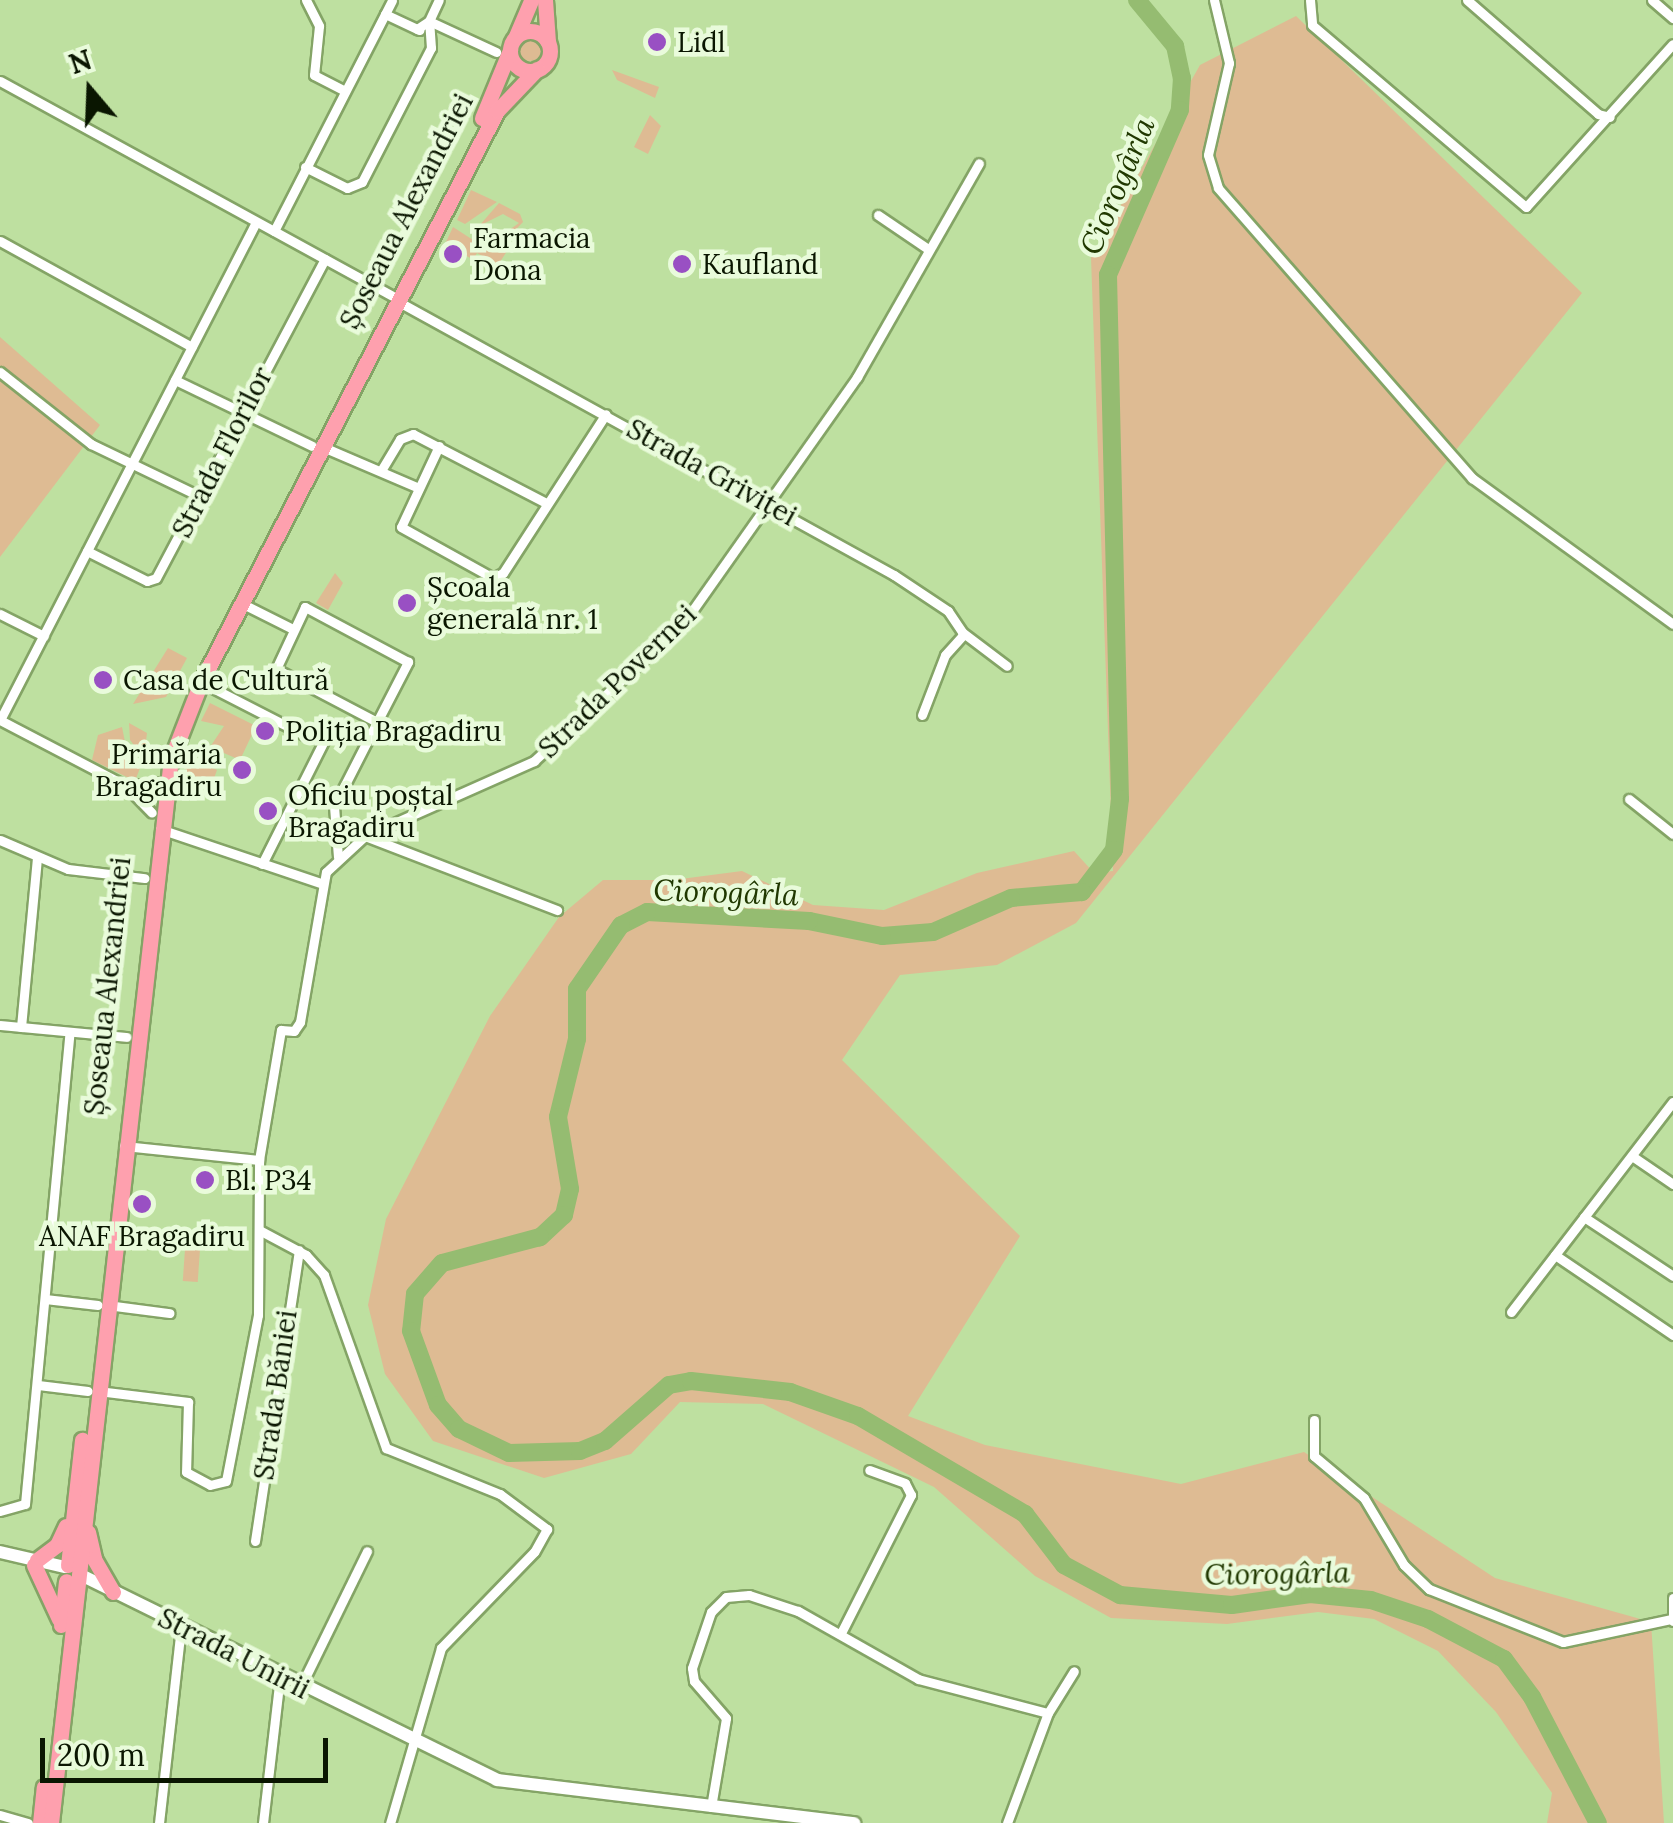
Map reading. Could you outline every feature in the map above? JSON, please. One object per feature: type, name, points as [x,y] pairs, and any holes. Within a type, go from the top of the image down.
[{"type":"highway","name":"Șoseaua Alexandriei","points":[[395,299],[488,107],[507,46],[531,0]]},
{"type":"highway","name":"Șoseaua Alexandriei","points":[[51,1823],[126,1036],[156,782],[178,708],[395,299],[497,111],[549,57],[545,0]]},
{"type":"highway","points":[[537,70],[520,68],[507,46],[532,31],[548,42]]},
{"type":"highway","name":"Șoseaua Alexandriei","points":[[102,1305],[159,829],[171,759],[201,682],[318,447]]},
{"type":"highway","points":[[62,1624],[36,1562],[57,1545],[80,1510]]},
{"type":"highway","points":[[80,1510],[94,1560],[113,1592]]},
{"type":"highway","name":"Șoseaua Alexandriei","points":[[40,1823],[62,1624],[72,1574]]},
{"type":"main road","name":"Strada Unirii","points":[[0,1552],[72,1574],[113,1592],[412,1742],[511,1784],[854,1823]]},
{"type":"street","points":[[306,0],[318,20],[314,75],[345,91]]},
{"type":"street","points":[[274,231],[392,0]]},
{"type":"street","points":[[417,29],[429,20],[439,0]]},
{"type":"street","points":[[1214,0],[1229,63],[1208,155],[1218,188],[1472,478],[1673,624]]},
{"type":"street","points":[[1310,0],[1312,25],[1520,205],[1534,204],[1673,44]]},
{"type":"street","points":[[1467,0],[1598,114],[1610,117]]},
{"type":"street","points":[[1652,0],[1673,18]]},
{"type":"street","points":[[385,14],[432,36]]},
{"type":"street","points":[[306,167],[347,188],[359,186],[432,36],[429,20]]},
{"type":"street","points":[[429,20],[507,46]]},
{"type":"street","name":"Strada Griviței","points":[[0,81],[770,504],[933,600],[964,634],[1007,666]]},
{"type":"street","name":"Strada Povernei","points":[[322,888],[326,872],[338,856],[365,836],[550,750],[685,621],[867,361],[980,163]]},
{"type":"street","points":[[878,215],[928,250]]},
{"type":"street","points":[[152,813],[126,786],[0,720],[256,222]]},
{"type":"street","points":[[0,241],[192,347]]},
{"type":"street","name":"Strada Florilor","points":[[87,551],[153,580],[325,259]]},
{"type":"street","points":[[0,372],[91,444],[200,496]]},
{"type":"street","points":[[175,380],[318,447],[382,469],[417,487]]},
{"type":"street","points":[[439,446],[417,487],[402,529],[486,578],[497,577],[606,414]]},
{"type":"street","points":[[382,469],[404,436],[439,446],[546,503]]},
{"type":"street","points":[[241,604],[292,629]]},
{"type":"street","points":[[338,856],[333,810],[369,736],[377,722],[408,662],[311,606],[292,629],[276,669],[377,722],[406,736]]},
{"type":"street","points":[[0,614],[44,636]]},
{"type":"street","points":[[922,716],[944,655],[964,634]]},
{"type":"street","points":[[201,682],[308,738],[369,736]]},
{"type":"street","points":[[262,864],[325,739]]},
{"type":"street","points":[[126,786],[156,782]]},
{"type":"street","points":[[1630,799],[1673,834]]},
{"type":"street","points":[[38,1385],[188,1402],[186,1472],[210,1485],[226,1481],[258,1316],[259,1160],[281,1030],[294,1031],[322,888],[159,829]]},
{"type":"street","points":[[365,836],[557,910]]},
{"type":"street","points":[[0,840],[37,859],[144,878]]},
{"type":"street","points":[[21,1027],[37,859]]},
{"type":"street","points":[[0,1025],[126,1036]]},
{"type":"street","points":[[0,1511],[25,1504],[70,1032]]},
{"type":"street","points":[[1511,1312],[1673,1102]]},
{"type":"street","points":[[124,1146],[259,1160]]},
{"type":"street","points":[[1632,1156],[1673,1184]]},
{"type":"street","points":[[1584,1217],[1673,1276]]},
{"type":"street","points":[[261,1231],[298,1250],[331,1289],[386,1448],[500,1494],[546,1529],[534,1552],[444,1642],[390,1823]]},
{"type":"street","name":"Strada Băniei","points":[[255,1540],[298,1250]]},
{"type":"street","points":[[1555,1254],[1673,1335]]},
{"type":"street","points":[[45,1299],[170,1313]]},
{"type":"street","points":[[1314,1420],[1314,1456],[1364,1498],[1404,1564],[1428,1589],[1506,1614],[1563,1642],[1672,1620],[1673,1598]]},
{"type":"street","points":[[840,1633],[911,1496],[906,1483],[869,1470]]},
{"type":"street","points":[[301,1686],[368,1551]]},
{"type":"street","points":[[711,1807],[726,1718],[694,1681],[692,1668],[714,1606],[726,1597],[749,1595],[840,1633],[918,1678],[1048,1714]]},
{"type":"street","points":[[159,1823],[181,1626]]},
{"type":"street","points":[[1007,1823],[1048,1714],[1074,1672]]},
{"type":"street","points":[[263,1823],[280,1676]]},
{"type":"street","points":[[0,1815],[28,1823]]},
{"type":"shaded area","points":[[1296,16],[1582,293],[1076,923],[997,965],[900,975],[842,1060],[1020,1236],[908,1416],[985,1445],[1181,1484],[1304,1452],[1495,1578],[1651,1622],[1664,1823],[1547,1823],[1552,1793],[1496,1712],[1438,1651],[1374,1619],[1318,1612],[1227,1624],[1111,1618],[1035,1576],[934,1487],[763,1404],[680,1402],[631,1454],[544,1478],[433,1441],[385,1374],[368,1305],[386,1219],[490,1016],[559,917],[603,880],[673,880],[742,871],[813,905],[884,910],[977,873],[1074,851],[1094,873],[1113,871],[1091,258],[1200,65]]},
{"type":"shaded area","points":[[530,37],[542,49],[530,61],[518,49]]},
{"type":"shaded area","points":[[612,70],[659,87],[655,98],[617,80]]},
{"type":"shaded area","points":[[650,115],[661,126],[648,154],[634,147]]},
{"type":"shaded area","points":[[471,190],[497,202],[465,224],[457,220]]},
{"type":"shaded area","points":[[499,203],[520,214],[523,222],[502,244],[486,246],[519,223],[503,214],[479,226]]},
{"type":"shaded area","points":[[453,227],[487,249],[511,245],[498,265],[477,253],[473,260],[446,242]]},
{"type":"shaded area","points":[[0,337],[100,425],[0,557]]},
{"type":"shaded area","points":[[335,573],[343,583],[328,610],[316,603]]},
{"type":"shaded area","points":[[168,648],[187,658],[166,697],[133,704]]},
{"type":"shaded area","points":[[210,703],[256,726],[240,760],[210,747],[224,726],[201,721]]},
{"type":"shaded area","points":[[129,723],[147,733],[144,758],[130,740]]},
{"type":"shaded area","points":[[122,727],[126,747],[119,760],[128,749],[142,763],[135,781],[92,760],[98,735]]},
{"type":"shaded area","points":[[188,756],[217,770],[212,784],[185,772]]},
{"type":"shaded area","points":[[185,1249],[200,1250],[198,1282],[183,1281]]},
{"type":"waterway","name":"Ciorogârla","points":[[1137,0],[1175,46],[1182,78],[1180,110],[1108,275],[1120,799],[1114,850],[1082,892],[1011,898],[933,932],[882,936],[809,921],[647,912],[621,925],[577,989],[577,1039],[558,1117],[570,1189],[564,1215],[540,1237],[442,1263],[415,1294],[411,1331],[438,1405],[459,1429],[509,1453],[580,1451],[605,1441],[669,1385],[691,1381],[790,1392],[858,1416],[1025,1514],[1064,1565],[1120,1595],[1232,1605],[1310,1594],[1371,1600],[1428,1619],[1504,1659],[1532,1697],[1598,1823]]},
{"type":"place","name":"Lidl","points":[[657,42]]},
{"type":"place","name":"Farmacia Dona","points":[[453,254]]},
{"type":"place","name":"Kaufland","points":[[682,264]]},
{"type":"place","name":"Școala generală nr. 1","points":[[407,603]]},
{"type":"place","name":"Casa de Cultură","points":[[103,680]]},
{"type":"place","name":"Poliția Bragadiru","points":[[265,731]]},
{"type":"place","name":"Primăria Bragadiru","points":[[242,770]]},
{"type":"place","name":"Oficiu poștal Bragadiru","points":[[268,811]]},
{"type":"place","name":"Bl. P34","points":[[205,1180]]},
{"type":"place","name":"ANAF Bragadiru","points":[[142,1204]]}]
